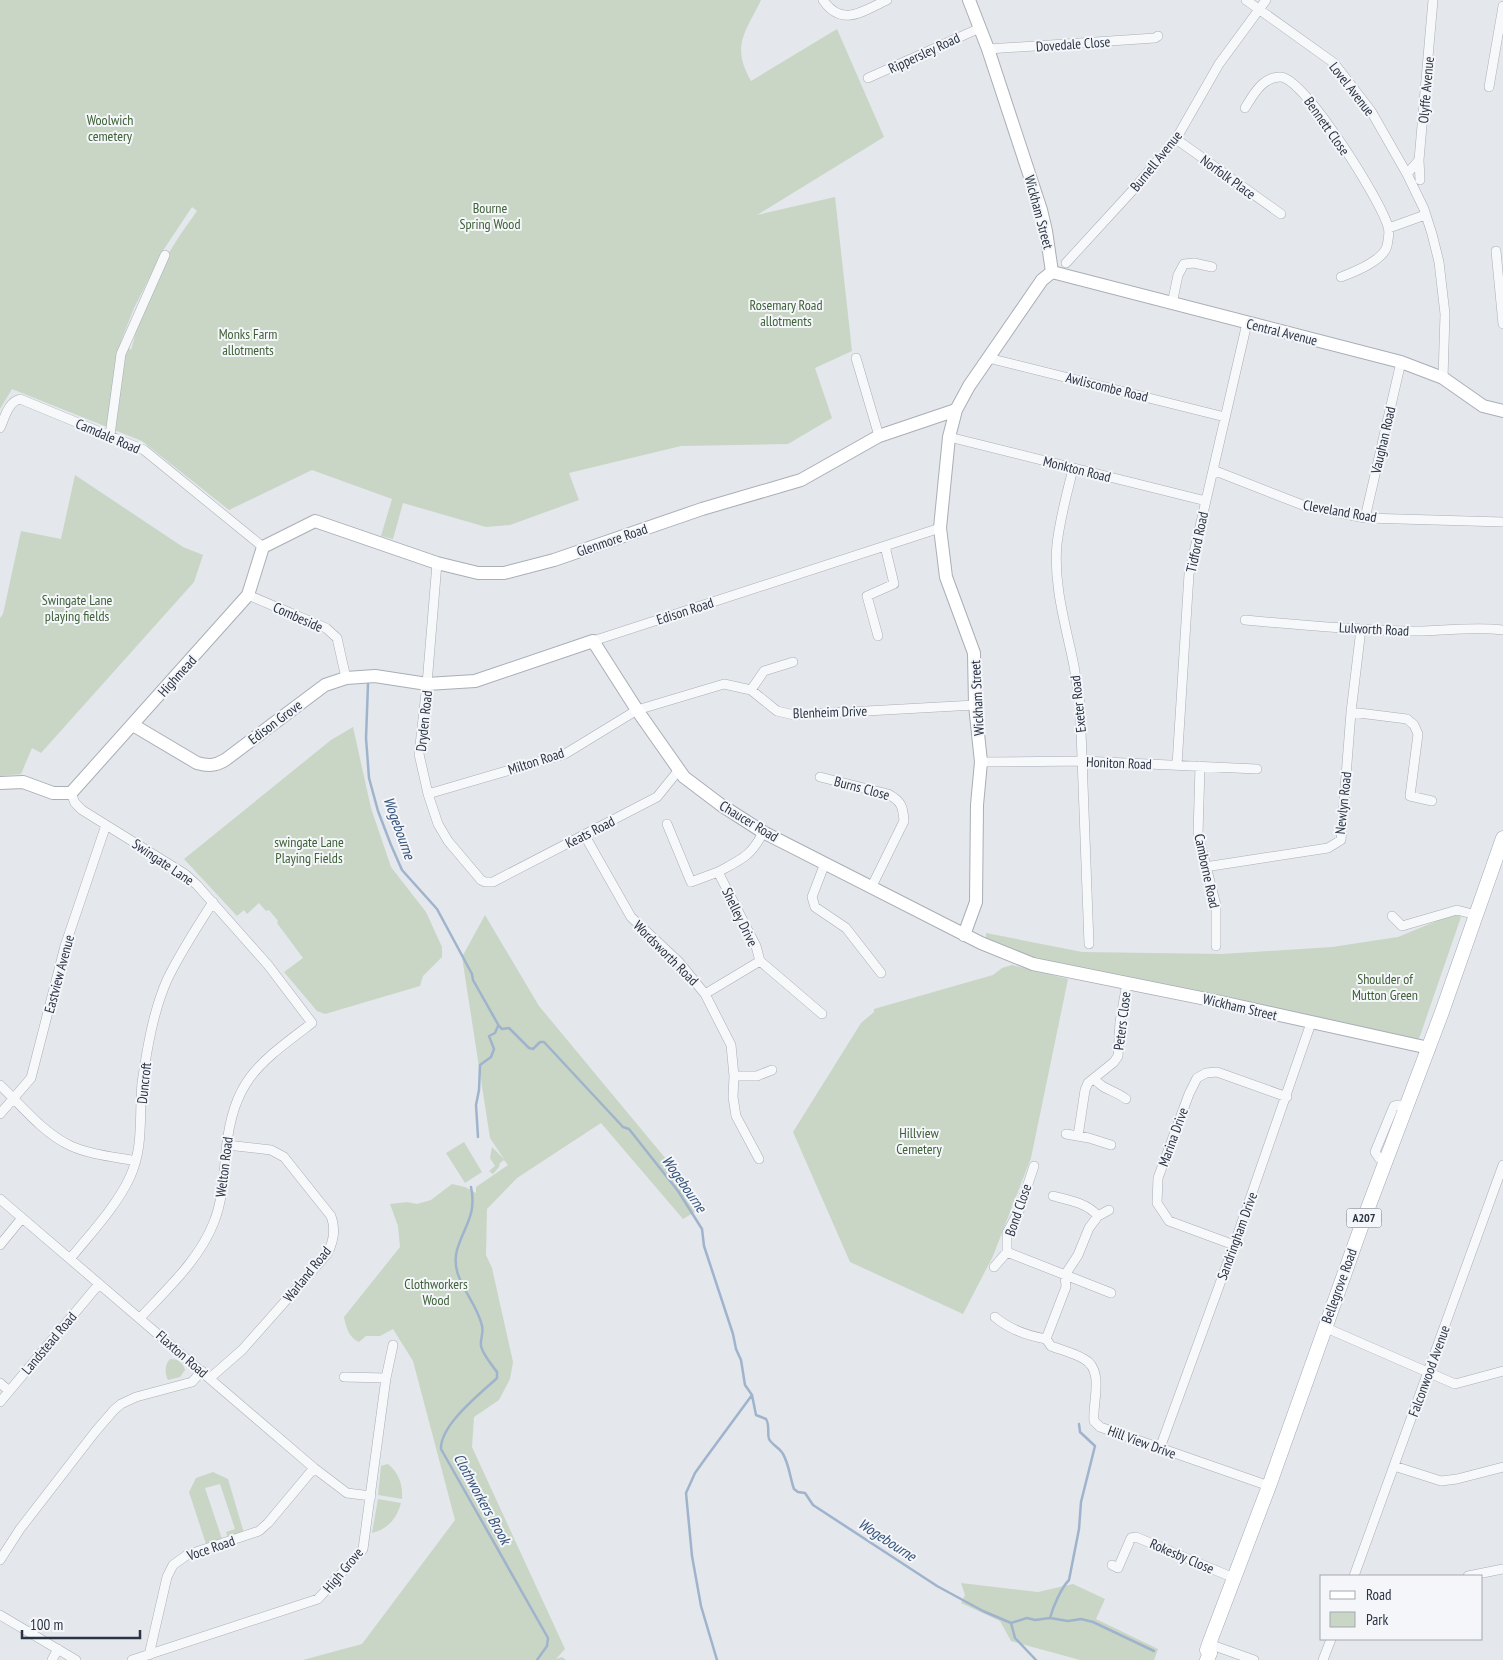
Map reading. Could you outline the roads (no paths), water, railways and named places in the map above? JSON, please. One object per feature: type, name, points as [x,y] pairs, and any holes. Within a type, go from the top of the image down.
[{"type":"main road","name":"Bellegrove Road","points":[[1205,1653],[1269,1486],[1324,1327],[1429,1048],[1503,838]]},
{"type":"street","points":[[823,0],[836,13],[852,16],[887,0]]},
{"type":"street","name":"Wickham Street","points":[[969,0],[988,49],[1040,210],[1046,231],[1052,272],[1042,280],[969,386],[956,410],[949,437],[940,528],[946,577],[974,653],[975,705],[981,762],[977,805],[976,902],[964,935],[1033,964],[1127,982],[1429,1048]]},
{"type":"street","name":"Lovel Avenue","points":[[1246,0],[1334,63],[1371,111],[1407,174],[1432,234],[1443,290],[1445,314],[1443,378]]},
{"type":"street","name":"Burnell Avenue","points":[[1066,263],[1132,191],[1176,139],[1219,64],[1266,0]]},
{"type":"street","name":"Olyffe Avenue","points":[[1419,160],[1433,0]]},
{"type":"street","points":[[1489,87],[1503,6]]},
{"type":"street","name":"Rippersley Road","points":[[868,78],[980,28]]},
{"type":"street","name":"Dovedale Close","points":[[988,49],[1155,38],[1158,36]]},
{"type":"street","name":"Bennett Close","points":[[1245,108],[1257,90],[1269,79],[1285,78],[1298,88],[1318,111],[1369,187],[1389,228]]},
{"type":"street","name":"Norfolk Place","points":[[1176,139],[1281,214]]},
{"type":"street","points":[[1407,174],[1419,160]]},
{"type":"street","name":"Lovel Avenue","points":[[1419,160],[1424,212]]},
{"type":"street","points":[[1341,277],[1368,266],[1387,248],[1389,228],[1424,212]]},
{"type":"street","points":[[1496,251],[1503,324]]},
{"type":"street","points":[[110,435],[121,354],[165,255]]},
{"type":"street","points":[[1172,304],[1178,275],[1184,264],[1194,263],[1212,267]]},
{"type":"street","name":"Central Avenue","points":[[1052,272],[1402,362],[1443,378],[1483,406],[1503,411]]},
{"type":"street","name":"Tidford Road","points":[[1177,765],[1189,574],[1248,323]]},
{"type":"street","points":[[856,358],[879,436]]},
{"type":"street","name":"Awliscombe Road","points":[[988,358],[1226,417]]},
{"type":"street","name":"Vaughan Road","points":[[1365,518],[1402,362]]},
{"type":"street","name":"Camdale Road","points":[[0,428],[10,405],[14,401],[20,400],[144,450],[263,547]]},
{"type":"street","name":"Glenmore Road","points":[[263,547],[315,520],[437,563],[478,573],[504,573],[554,560],[702,509],[801,480],[879,436],[956,410]]},
{"type":"street","name":"Monkton Road","points":[[949,437],[1206,501]]},
{"type":"street","name":"Exeter Road","points":[[1073,469],[1061,519],[1057,545],[1057,572],[1080,704],[1089,944]]},
{"type":"street","name":"Cleveland Road","points":[[1213,470],[1305,506],[1365,518],[1503,522]]},
{"type":"street","name":"Edison Road","points":[[427,684],[475,681],[940,528]]},
{"type":"street","points":[[878,636],[867,596],[894,584],[885,546]]},
{"type":"street","name":"Highmead","points":[[70,793],[248,595],[263,547]]},
{"type":"street","name":"Dryden Road","points":[[437,563],[419,754],[428,794],[438,824],[448,841],[481,880],[493,882]]},
{"type":"street","name":"Combeside","points":[[248,595],[326,628],[337,638],[346,678]]},
{"type":"street","name":"Lulworth Road","points":[[1245,620],[1361,630],[1409,631],[1486,628],[1503,630]]},
{"type":"street","name":"Newlyn Road","points":[[1205,867],[1328,848],[1340,840],[1361,630]]},
{"type":"street","name":"Chaucer Road","points":[[593,641],[678,771],[721,805],[763,832],[872,886],[964,935]]},
{"type":"street","points":[[751,690],[764,671],[793,662]]},
{"type":"street","name":"Edison Grove","points":[[133,725],[197,763],[206,766],[216,765],[324,686],[346,678],[375,676],[427,684]]},
{"type":"street","name":"Blenheim Drive","points":[[637,710],[724,684],[751,690],[777,711],[794,715],[975,705]]},
{"type":"street","name":"Milton Road","points":[[428,794],[565,754],[637,710]]},
{"type":"street","points":[[1352,712],[1407,719],[1414,725],[1418,734],[1410,796],[1432,801]]},
{"type":"street","name":"Honiton Road","points":[[981,762],[1083,761],[1257,769]]},
{"type":"street","name":"Camborne Road","points":[[1200,766],[1198,834],[1216,905],[1216,946]]},
{"type":"street","name":"Keats Road","points":[[493,882],[657,798],[678,771]]},
{"type":"street","name":"Burns Close","points":[[820,777],[888,794],[897,798],[903,810],[904,821],[872,886]]},
{"type":"street","points":[[0,783],[23,782],[53,793],[70,793]]},
{"type":"street","name":"Swingate Lane","points":[[70,793],[75,803],[82,810],[184,874],[213,902],[268,965],[312,1023]]},
{"type":"street","points":[[667,824],[691,882],[718,872]]},
{"type":"street","name":"Eastview Avenue","points":[[0,1114],[31,1078],[34,1071],[65,946],[106,825]]},
{"type":"street","name":"Shelley Drive","points":[[706,994],[760,961],[756,946],[718,872],[754,849],[763,832]]},
{"type":"street","name":"Wordsworth Road","points":[[585,836],[631,918],[679,962],[706,994],[731,1045],[734,1076],[733,1097],[736,1116],[759,1159]]},
{"type":"street","points":[[825,863],[812,897],[815,907],[846,928],[881,973]]},
{"type":"street","name":"Duncroft","points":[[70,1259],[122,1193],[136,1161],[140,1136],[142,1085],[148,1047],[158,1006],[177,961],[213,902]]},
{"type":"street","points":[[1392,916],[1402,926],[1457,910],[1476,915]]},
{"type":"street","points":[[760,961],[822,1014]]},
{"type":"street","name":"Peters Close","points":[[1078,1136],[1085,1090],[1088,1083],[1114,1062],[1118,1056],[1120,1022],[1127,982]]},
{"type":"street","name":"Welton Road","points":[[140,1318],[194,1259],[206,1241],[220,1204],[230,1124],[243,1086],[266,1058],[312,1023]]},
{"type":"street","name":"Sandringham Drive","points":[[1160,1448],[1287,1097],[1311,1023]]},
{"type":"street","points":[[734,1076],[757,1076],[772,1070]]},
{"type":"street","name":"Marina Drive","points":[[1234,1245],[1169,1222],[1157,1203],[1158,1178],[1189,1094],[1197,1078],[1206,1073],[1217,1072],[1287,1097]]},
{"type":"street","points":[[1094,1078],[1104,1089],[1120,1094],[1126,1099]]},
{"type":"street","points":[[0,1085],[58,1139],[73,1147],[136,1161]]},
{"type":"street","points":[[1066,1134],[1089,1138],[1111,1145]]},
{"type":"street","name":"Warland Road","points":[[210,1378],[242,1350],[327,1254],[334,1238],[333,1222],[330,1216],[284,1157],[271,1150],[227,1145]]},
{"type":"street","name":"Falconwood Avenue","points":[[1355,1575],[1503,1165]]},
{"type":"street","name":"Bond Close","points":[[1034,1166],[1019,1211],[1008,1233],[1007,1252],[1112,1293]]},
{"type":"street","points":[[1053,1196],[1081,1204],[1093,1210],[1098,1216]]},
{"type":"street","name":"Flaxton Road","points":[[0,1199],[314,1468],[347,1493],[370,1496]]},
{"type":"street","points":[[1046,1339],[1066,1287],[1065,1275],[1078,1255],[1089,1228],[1098,1216],[1109,1210]]},
{"type":"street","points":[[0,1245],[22,1218]]},
{"type":"street","points":[[994,1267],[1007,1252]]},
{"type":"street","name":"Landstead Road","points":[[0,1402],[98,1284]]},
{"type":"street","name":"Hill View Drive","points":[[995,1317],[1000,1322],[1032,1337],[1046,1339],[1050,1346],[1085,1359],[1092,1366],[1096,1384],[1091,1423],[1269,1486]]},
{"type":"street","points":[[1324,1327],[1455,1384],[1503,1371]]},
{"type":"street","name":"High Grove","points":[[132,1660],[318,1599],[363,1548],[386,1378],[393,1346]]},
{"type":"street","points":[[0,1560],[31,1516],[114,1410],[121,1404],[136,1397],[192,1382],[202,1371]]},
{"type":"street","points":[[344,1377],[386,1378]]},
{"type":"street","points":[[0,1383],[9,1391]]},
{"type":"street","points":[[1394,1466],[1441,1481],[1457,1479],[1503,1467]]},
{"type":"street","name":"Voce Road","points":[[149,1654],[167,1577],[177,1561],[187,1555],[259,1531],[268,1523],[314,1468]]},
{"type":"street","name":"Rokesby Close","points":[[1118,1568],[1131,1538],[1136,1536],[1234,1578]]},
{"type":"street","points":[[1473,1575],[1503,1569]]},
{"type":"street","points":[[0,1615],[76,1660]]},
{"type":"street","points":[[1323,1660],[1331,1640]]},
{"type":"street","points":[[52,1660],[58,1649]]},
{"type":"street","points":[[1205,1653],[1254,1660]]},
{"type":"waterway","name":"Wogebourne","points":[[368,684],[366,738],[369,778],[378,811],[402,870],[437,909],[499,1026],[502,1029],[509,1028],[529,1048],[533,1049],[540,1042],[544,1042],[623,1127],[629,1129],[678,1191],[702,1229],[704,1246],[741,1360],[745,1385],[752,1395],[756,1415],[766,1419],[769,1439],[782,1452],[785,1458],[794,1489],[805,1493],[813,1505],[937,1586],[983,1611],[1011,1623],[1015,1638],[1036,1660]]},
{"type":"waterway","name":"Clothworkers Brook","points":[[478,1137],[476,1105],[480,1065],[491,1057],[494,1049],[489,1036],[495,1033],[498,1026]]},
{"type":"waterway","name":"Clothworkers Brook","points":[[471,1187],[471,1213],[457,1250],[457,1270],[460,1280],[479,1316],[482,1328],[481,1346],[497,1372],[497,1378],[462,1410],[454,1420],[442,1440],[441,1449],[548,1638],[547,1646],[537,1660]]},
{"type":"waterway","points":[[717,1660],[701,1606],[692,1556],[686,1493],[695,1473],[752,1395]]},
{"type":"waterway","points":[[1050,1618],[1058,1598],[1069,1580],[1079,1529],[1081,1502],[1095,1446],[1080,1432],[1079,1424]]},
{"type":"waterway","points":[[1011,1623],[1027,1618],[1035,1620],[1050,1618],[1068,1621],[1081,1619],[1093,1622],[1154,1651]]},
{"type":"park label","name":"Woolwich cemetery","points":[[110,128]]},
{"type":"park label","name":"Bourne Spring Wood","points":[[490,216]]},
{"type":"park label","name":"Rosemary Road allotments","points":[[786,314]]},
{"type":"park label","name":"Monks Farm allotments","points":[[248,342]]},
{"type":"park label","name":"Swingate Lane playing fields","points":[[77,608]]},
{"type":"park label","name":"swingate Lane Playing Fields","points":[[309,850]]},
{"type":"park label","name":"Shoulder of Mutton Green","points":[[1385,988]]},
{"type":"park label","name":"Hillview Cemetery","points":[[919,1142]]},
{"type":"park label","name":"Clothworkers Wood","points":[[436,1292]]}]
